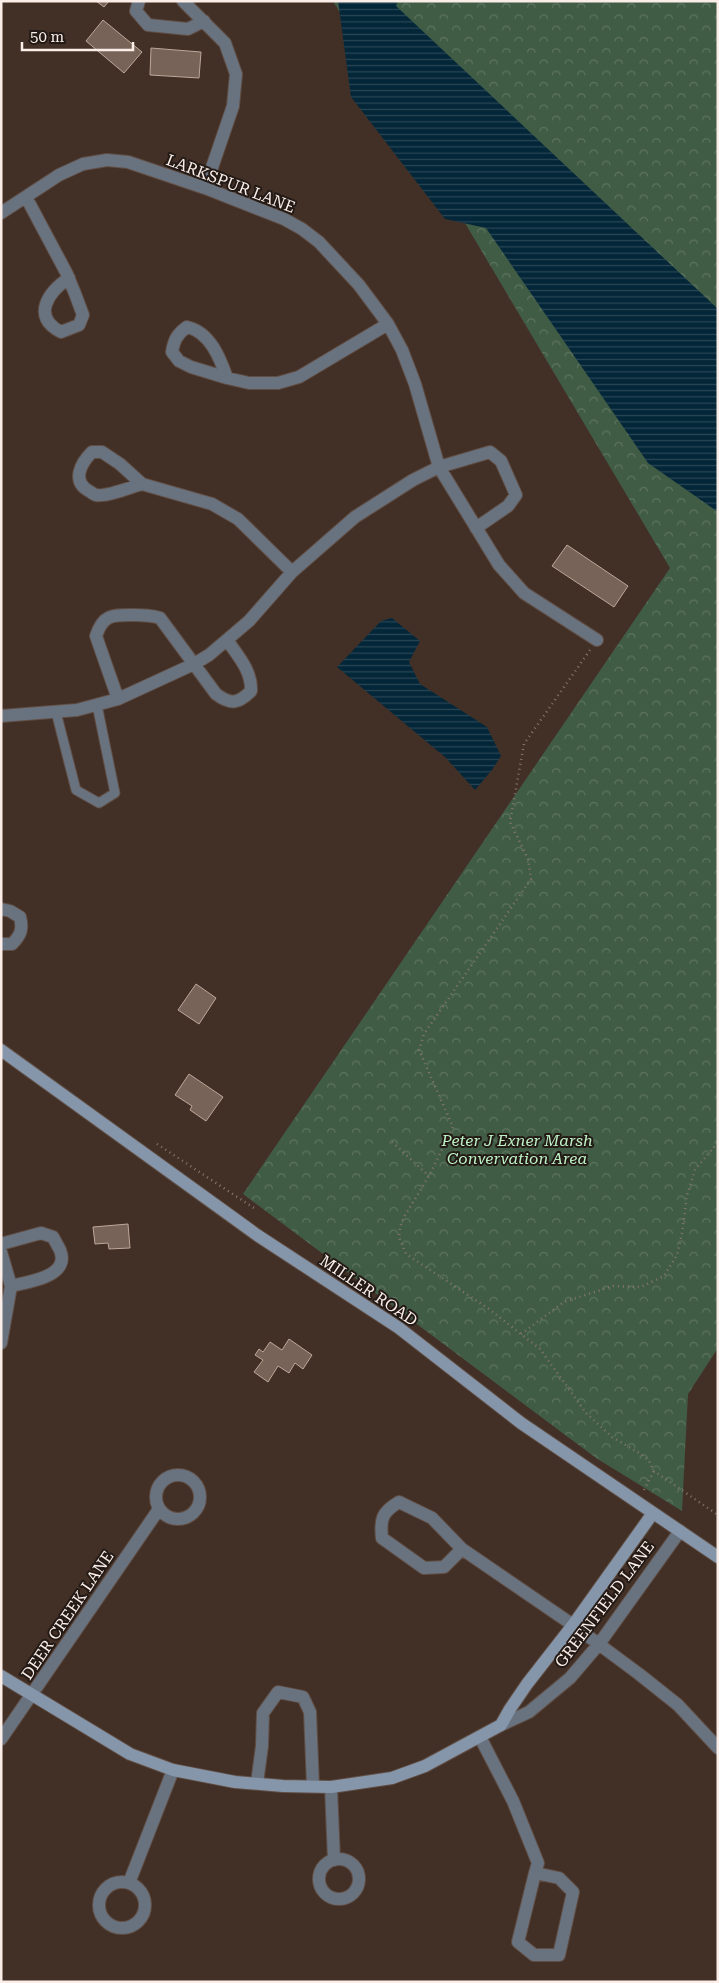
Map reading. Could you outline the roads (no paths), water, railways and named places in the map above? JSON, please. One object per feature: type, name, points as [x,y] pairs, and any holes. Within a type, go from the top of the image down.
[{"type":"street","points":[[139,1],[136,11],[148,25],[188,29],[204,21]]},
{"type":"street","points":[[183,1],[225,43],[236,74],[233,106],[205,188]]},
{"type":"street","name":"LARKSPUR LANE","points":[[1,212],[59,175],[83,164],[106,160],[128,162],[205,188],[284,219],[302,229],[319,242],[360,285],[388,324],[402,350],[415,384],[439,467],[499,565],[524,593],[597,640]]},
{"type":"street","points":[[26,197],[69,278]]},
{"type":"street","points":[[227,378],[208,339],[196,329],[187,328],[178,334],[173,343],[172,352],[179,362],[227,378],[249,383],[278,383],[300,377],[388,324]]},
{"type":"street","points":[[142,484],[96,495],[85,488],[80,482],[78,472],[82,462],[92,452],[102,452],[120,464],[142,484],[212,504],[238,519],[292,572]]},
{"type":"street","points":[[1,716],[77,710],[97,705],[118,699],[194,664],[209,655],[249,621],[292,572],[355,517],[413,480],[439,467],[490,452],[501,461],[516,495],[508,506],[476,528]]},
{"type":"street","points":[[118,699],[96,636],[99,626],[113,615],[151,615],[160,618],[216,694],[224,700],[235,702],[242,700],[251,691],[251,681],[248,672],[227,640]]},
{"type":"street","points":[[1,910],[10,911],[20,917],[22,928],[19,937],[12,944],[1,944]]},
{"type":"street","name":"MILLER ROAD","points":[[1,1050],[257,1234],[399,1328],[521,1423],[718,1558]]},
{"type":"street","points":[[1,1244],[40,1233],[52,1237],[61,1252],[59,1268],[51,1276],[11,1286]]},
{"type":"street","points":[[1,1252],[11,1286],[1,1343]]},
{"type":"street","points":[[462,1549],[444,1567],[424,1568],[382,1538],[380,1524],[386,1510],[400,1502],[432,1518],[462,1549],[573,1625],[678,1705],[718,1748]]},
{"type":"street","name":"DEER CREEK LANE","points":[[1,1739],[159,1508]]},
{"type":"street","name":"GREENFIELD LANE","points":[[501,1725],[527,1684],[573,1625],[653,1513]]},
{"type":"street","name":"GREENFIELD LANE","points":[[1,1676],[130,1754],[173,1770],[235,1782],[331,1787],[392,1778],[425,1766],[528,1712],[552,1695],[570,1678],[599,1644],[680,1531]]},
{"type":"street","points":[[257,1784],[262,1746],[263,1713],[278,1692],[303,1697],[310,1712],[313,1786]]},
{"type":"street","points":[[480,1737],[513,1802],[538,1863],[535,1873],[518,1942],[534,1955],[558,1955],[573,1892],[559,1878],[535,1873]]},
{"type":"street","points":[[128,1883],[173,1770]]},
{"type":"street","points":[[331,1787],[334,1860]]},
{"type":"lane","points":[[56,712],[76,790],[99,804],[115,793],[97,705]]},
{"type":"water","points":[[338,1],[398,1],[396,6],[718,309],[718,512],[648,463],[486,228],[445,219],[351,97]]},
{"type":"water","points":[[392,618],[420,641],[409,662],[420,684],[487,727],[501,756],[475,790],[446,758],[337,667],[381,621]]},
{"type":"park label","name":"Peter J Exner Marsh Convervation Area","points":[[517,1149]]}]
